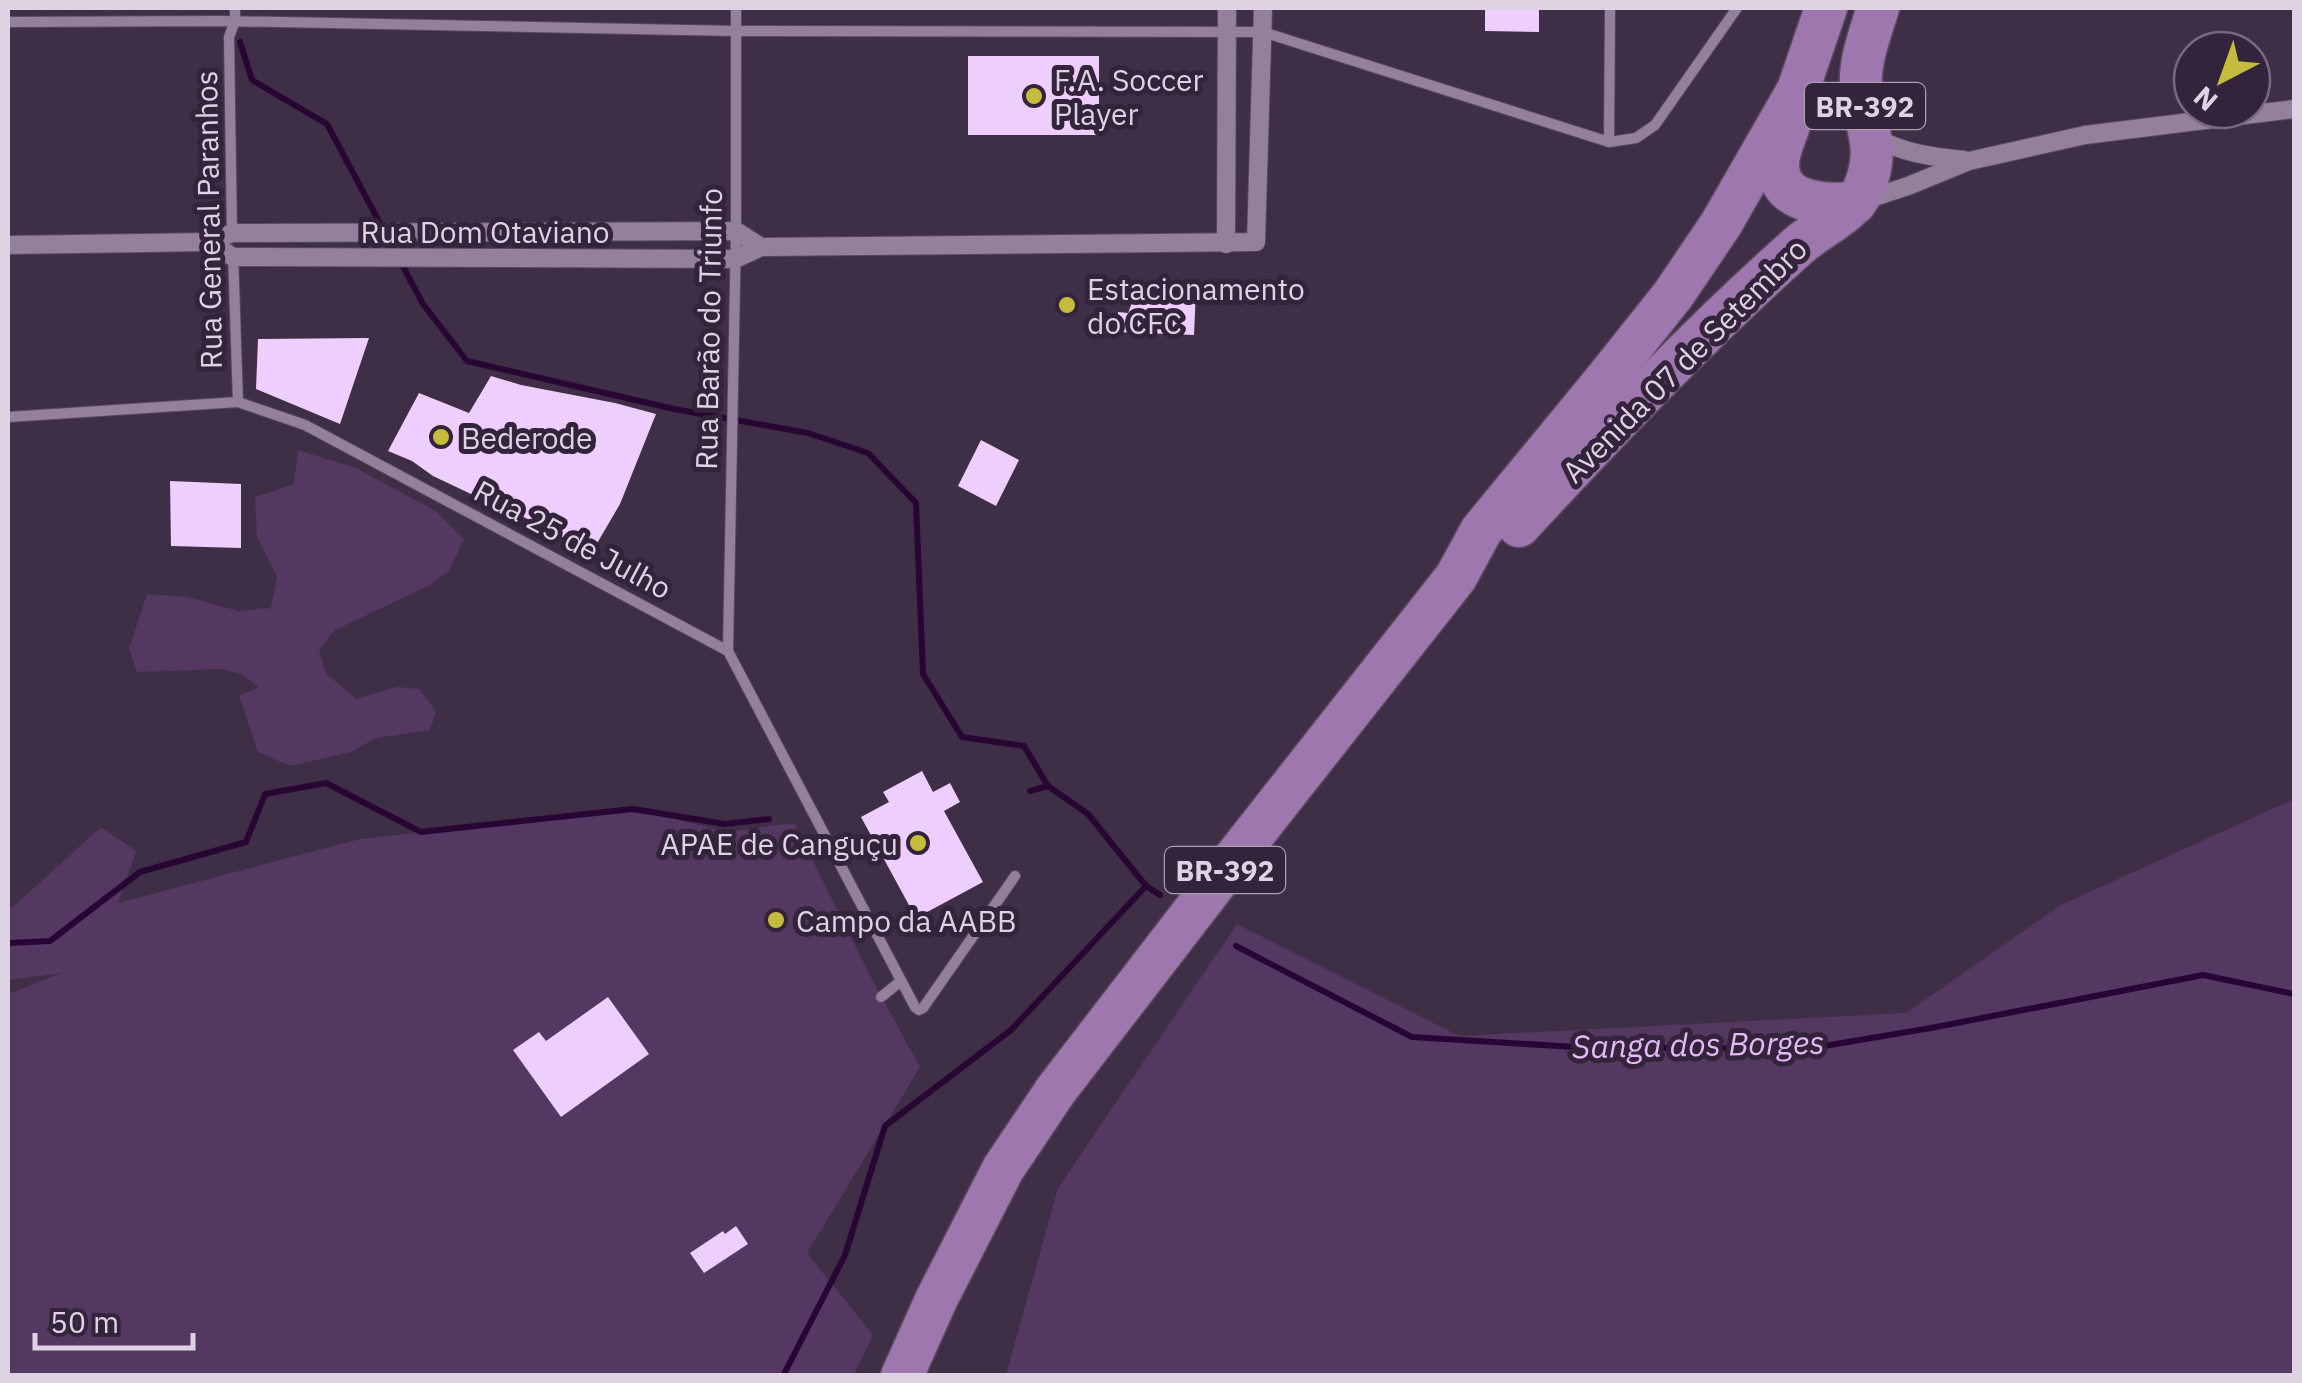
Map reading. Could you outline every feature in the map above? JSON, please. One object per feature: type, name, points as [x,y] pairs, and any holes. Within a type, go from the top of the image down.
[{"type":"highway","name":"Avenida 07 de Setembro","points":[[902,1376],[1003,1169],[1056,1090],[1456,577],[1480,531],[1673,294],[1721,224],[1798,90],[1826,8]]},
{"type":"highway","name":"BR-392","points":[[1854,203],[1864,188],[1872,150],[1861,92],[1861,67],[1878,8]]},
{"type":"highway","points":[[1798,90],[1778,160],[1780,178],[1790,192],[1807,201],[1825,206],[1854,203]]},
{"type":"highway","name":"Avenida 07 de Setembro","points":[[1456,577],[1501,545],[1642,393],[1720,316],[1808,237],[1854,203]]},
{"type":"street","name":"Rua General Paranhos","points":[[222,8],[229,37]]},
{"type":"street","name":"Rua General Paranhos","points":[[235,8],[229,37],[238,402]]},
{"type":"street","name":"Rua Barão do Triunfo","points":[[728,650],[736,8]]},
{"type":"street","points":[[1226,8],[1226,244]]},
{"type":"street","points":[[1263,8],[1263,32]]},
{"type":"street","points":[[1609,142],[1610,8]]},
{"type":"street","points":[[8,22],[222,20],[736,32],[1263,32],[1609,142],[1636,138],[1656,124],[1738,8]]},
{"type":"street","name":"Rua Dom Otaviano","points":[[232,257],[735,260],[762,247],[1256,242],[1263,32]]},
{"type":"street","points":[[1854,203],[1970,160],[2085,136],[2294,109]]},
{"type":"street","points":[[1872,136],[1917,155],[1970,160]]},
{"type":"street","points":[[736,231],[762,247]]},
{"type":"street","name":"Rua Dom Otaviano","points":[[8,245],[210,242],[232,233],[736,231]]},
{"type":"street","points":[[362,232],[364,258]]},
{"type":"street","points":[[514,258],[516,232]]},
{"type":"street","points":[[210,242],[232,257]]},
{"type":"street","name":"Rua 25 de Julho","points":[[8,417],[238,402],[305,425],[728,650]]},
{"type":"street","points":[[728,650],[915,1007],[923,1008],[1015,876]]},
{"type":"street","points":[[881,996],[901,981]]},
{"type":"shaded area","points":[[298,450],[356,468],[434,510],[464,539],[449,571],[430,585],[335,630],[319,650],[326,673],[356,699],[397,687],[419,689],[436,711],[430,730],[376,738],[351,752],[290,766],[258,752],[239,695],[259,688],[242,674],[219,669],[137,672],[129,649],[147,594],[187,597],[239,611],[271,608],[277,577],[257,537],[255,497],[294,484]]},
{"type":"shaded area","points":[[2292,800],[2294,1375],[1006,1375],[1058,1188],[1237,924],[1459,1036],[1906,1013],[2061,905]]},
{"type":"shaded area","points":[[633,809],[728,832],[794,823],[920,1067],[807,1253],[873,1335],[853,1376],[8,1375],[8,994],[61,973],[8,980],[8,907],[14,906],[101,827],[136,851],[118,903],[360,839]]},
{"type":"building","points":[[1485,8],[1539,8],[1539,32],[1485,31]]},
{"type":"building","name":"F.A. Soccer Player","points":[[968,56],[1099,56],[1099,135],[968,135]]},
{"type":"building","points":[[1151,288],[1196,290],[1194,335],[1117,332],[1118,312],[1128,313],[1133,300]]},
{"type":"building","points":[[369,338],[340,424],[256,389],[258,339]]},
{"type":"building","points":[[491,376],[656,414],[620,504],[592,552],[388,451],[419,393],[469,413]]},
{"type":"building","points":[[981,440],[1019,460],[996,506],[958,486]]},
{"type":"building","points":[[170,481],[241,484],[241,548],[171,546]]},
{"type":"building","name":"APAE de Canguçu","points":[[922,771],[933,792],[950,783],[960,802],[944,811],[983,882],[916,918],[861,817],[889,802],[883,792]]},
{"type":"building","points":[[608,997],[649,1054],[561,1117],[513,1050],[539,1032],[546,1041]]},
{"type":"building","points":[[736,1226],[748,1244],[704,1273],[690,1253]]},
{"type":"waterway","points":[[240,42],[252,80],[327,124],[423,304],[467,361],[674,409],[808,433],[868,453],[916,503],[923,674],[962,737],[1024,746],[1048,786]]},
{"type":"waterway","points":[[8,943],[50,941],[140,872],[246,842],[265,794],[326,783],[421,832],[633,809],[725,824],[769,819]]},
{"type":"waterway","points":[[1030,791],[1048,786],[1088,814],[1146,886]]},
{"type":"waterway","name":"Sanga dos Borges","points":[[783,1376],[845,1255],[885,1126],[1011,1030],[1146,886],[1160,895]]},
{"type":"waterway","name":"Sanga dos Borges","points":[[1236,946],[1412,1037],[1575,1047],[1806,1049],[2203,975],[2294,994]]},
{"type":"place","name":"F.A. Soccer Player","points":[[1034,96]]},
{"type":"place","name":"Estacionamento do CFC","points":[[1067,305]]},
{"type":"place","name":"Bederode","points":[[441,437]]},
{"type":"place","name":"APAE de Canguçu","points":[[918,843]]},
{"type":"place","name":"Campo da AABB","points":[[776,920]]}]
